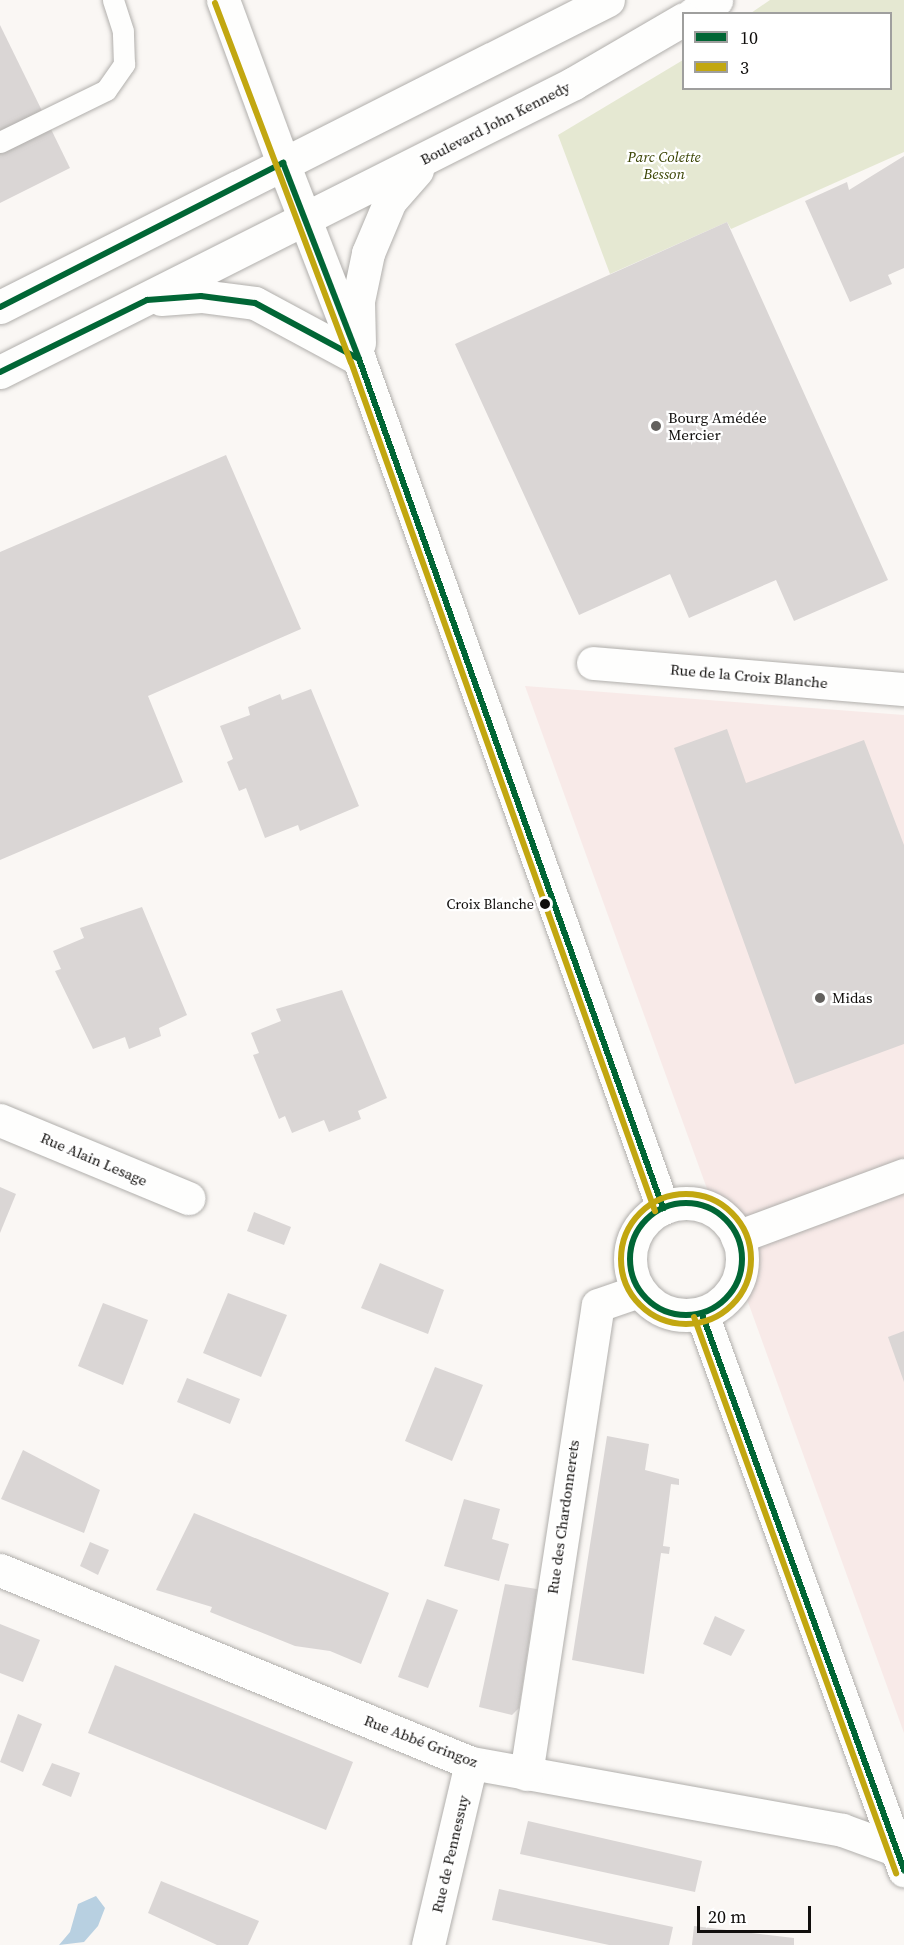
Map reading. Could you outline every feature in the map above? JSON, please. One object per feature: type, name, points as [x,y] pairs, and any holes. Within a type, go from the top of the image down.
[{"type":"main road","points":[[223,0],[304,222],[359,359],[663,1208]]},
{"type":"main road","points":[[0,307],[608,0]]},
{"type":"main road","points":[[696,12],[716,0]]},
{"type":"main road","name":"Boulevard John Kennedy","points":[[0,372],[304,222],[682,20]]},
{"type":"main road","points":[[359,359],[358,301],[368,254],[390,201],[428,157]]},
{"type":"main road","points":[[147,300],[201,296],[255,303],[359,359]]},
{"type":"main road","name":"Rue de la Croix Blanche","points":[[593,663],[904,689]]},
{"type":"main road","name":"Rue Alain Lesage","points":[[0,1120],[188,1198]]},
{"type":"main road","points":[[737,1237],[904,1175]]},
{"type":"main road","points":[[680,1203],[714,1210],[737,1237],[740,1275],[732,1292],[702,1314],[667,1313],[639,1291],[632,1276],[632,1244],[649,1216],[663,1208],[680,1203]]},
{"type":"main road","name":"Rue des Chardonnerets","points":[[526,1774],[598,1305],[639,1291]]},
{"type":"main road","points":[[702,1314],[900,1860]]},
{"type":"main road","name":"Rue Abbé Gringoz","points":[[0,1570],[471,1762],[526,1774],[842,1830],[900,1860]]},
{"type":"main road","name":"Rue de Pennessuy","points":[[428,1945],[471,1762]]},
{"type":"lane","points":[[0,142],[106,90],[124,64],[123,31],[113,0]]},
{"type":"shaded area","points":[[525,686],[904,715],[904,1733]]},
{"type":"green space","name":"Parc Colette Besson","points":[[770,0],[904,0],[904,152],[731,229],[727,222],[610,274],[558,135],[682,61],[682,90],[892,90],[892,12],[752,12]]},
{"type":"water","points":[[96,1896],[105,1908],[98,1926],[84,1942],[59,1945],[70,1932],[78,1904]]},
{"type":"building","points":[[0,25],[70,168],[0,203]]},
{"type":"building","points":[[904,156],[904,268],[888,275],[892,284],[850,302],[805,201],[847,182],[849,190]]},
{"type":"building","name":"Bourg Amédée Mercier","points":[[727,222],[888,580],[794,621],[776,580],[689,618],[670,574],[579,615],[455,344]]},
{"type":"building","points":[[226,455],[301,629],[148,696],[183,782],[0,860],[0,552]]},
{"type":"building","points":[[311,689],[359,806],[300,831],[298,825],[265,838],[246,788],[239,791],[227,762],[233,759],[220,726],[250,715],[248,707],[280,694],[282,700]]},
{"type":"building","points":[[727,729],[746,783],[864,740],[904,845],[904,1044],[795,1084],[674,748]]},
{"type":"building","points":[[142,907],[187,1015],[159,1028],[161,1036],[129,1049],[125,1037],[93,1049],[55,971],[61,969],[53,951],[84,938],[80,928]]},
{"type":"building","points":[[342,990],[387,1098],[358,1111],[361,1119],[329,1132],[324,1120],[292,1133],[285,1116],[279,1119],[253,1055],[259,1053],[251,1033],[281,1021],[276,1009]]},
{"type":"building","points":[[0,1187],[16,1194],[0,1233]]},
{"type":"building","points":[[254,1212],[291,1227],[284,1245],[247,1231]]},
{"type":"building","points":[[380,1263],[444,1290],[428,1334],[361,1308]]},
{"type":"building","points":[[228,1293],[287,1315],[261,1377],[203,1353]]},
{"type":"building","points":[[103,1303],[148,1320],[123,1385],[78,1366]]},
{"type":"building","points":[[904,1331],[904,1382],[888,1337]]},
{"type":"building","points":[[435,1367],[483,1385],[452,1461],[405,1441]]},
{"type":"building","points":[[187,1378],[240,1399],[230,1424],[177,1402]]},
{"type":"building","points":[[607,1436],[649,1444],[645,1470],[679,1479],[679,1485],[671,1484],[663,1546],[670,1547],[669,1554],[661,1553],[644,1674],[572,1660]]},
{"type":"building","points":[[23,1450],[100,1490],[84,1533],[1,1499]]},
{"type":"building","points":[[464,1499],[500,1509],[492,1539],[509,1544],[499,1581],[444,1566]]},
{"type":"building","points":[[194,1513],[389,1593],[361,1664],[330,1651],[295,1646],[210,1612],[212,1607],[156,1590]]},
{"type":"building","points":[[90,1542],[109,1550],[98,1575],[80,1566]]},
{"type":"building","points":[[505,1584],[537,1589],[519,1708],[512,1715],[479,1707]]},
{"type":"building","points":[[427,1599],[458,1610],[428,1688],[398,1677]]},
{"type":"building","points":[[715,1616],[745,1630],[731,1656],[703,1644]]},
{"type":"building","points":[[0,1624],[40,1640],[23,1682],[0,1673]]},
{"type":"building","points":[[115,1665],[353,1762],[326,1830],[88,1733]]},
{"type":"building","points":[[18,1714],[42,1724],[23,1772],[0,1762]]},
{"type":"building","points":[[52,1763],[80,1773],[71,1797],[42,1785]]},
{"type":"building","points":[[528,1821],[702,1861],[695,1892],[520,1854]]},
{"type":"building","points":[[161,1881],[259,1921],[248,1945],[217,1945],[148,1913]]},
{"type":"building","points":[[499,1889],[673,1927],[669,1945],[609,1945],[492,1920]]},
{"type":"building","points":[[694,1926],[794,1938],[794,1945],[692,1945]]},
{"type":"transit line","name":"3","points":[[215,3],[351,362],[655,1211]]},
{"type":"transit line","name":"10","points":[[283,163],[359,359],[663,1208]]},
{"type":"transit line","name":"10","points":[[0,307],[283,163]]},
{"type":"transit line","name":"10","points":[[0,372],[147,300],[201,296],[255,303],[359,359]]},
{"type":"transit line","name":"3","points":[[686,1194],[711,1199],[732,1213],[746,1234],[751,1259],[746,1284],[732,1305],[711,1319],[686,1324],[661,1319],[640,1305],[626,1284],[621,1259],[626,1234],[640,1213],[661,1199],[686,1194]]},
{"type":"transit line","name":"10","points":[[686,1203],[707,1207],[726,1219],[738,1238],[742,1259],[738,1280],[726,1299],[707,1311],[686,1315],[665,1311],[646,1299],[634,1280],[630,1259],[634,1238],[646,1219],[665,1207],[686,1203]]},
{"type":"transit line","name":"10","points":[[702,1314],[904,1870]]},
{"type":"transit line","name":"3","points":[[694,1317],[896,1873]]},
{"type":"place","name":"Bourg Amédée Mercier","points":[[656,426]]},
{"type":"place","name":"Croix Blanche","points":[[545,904]]},
{"type":"place","name":"Midas","points":[[820,998]]}]
